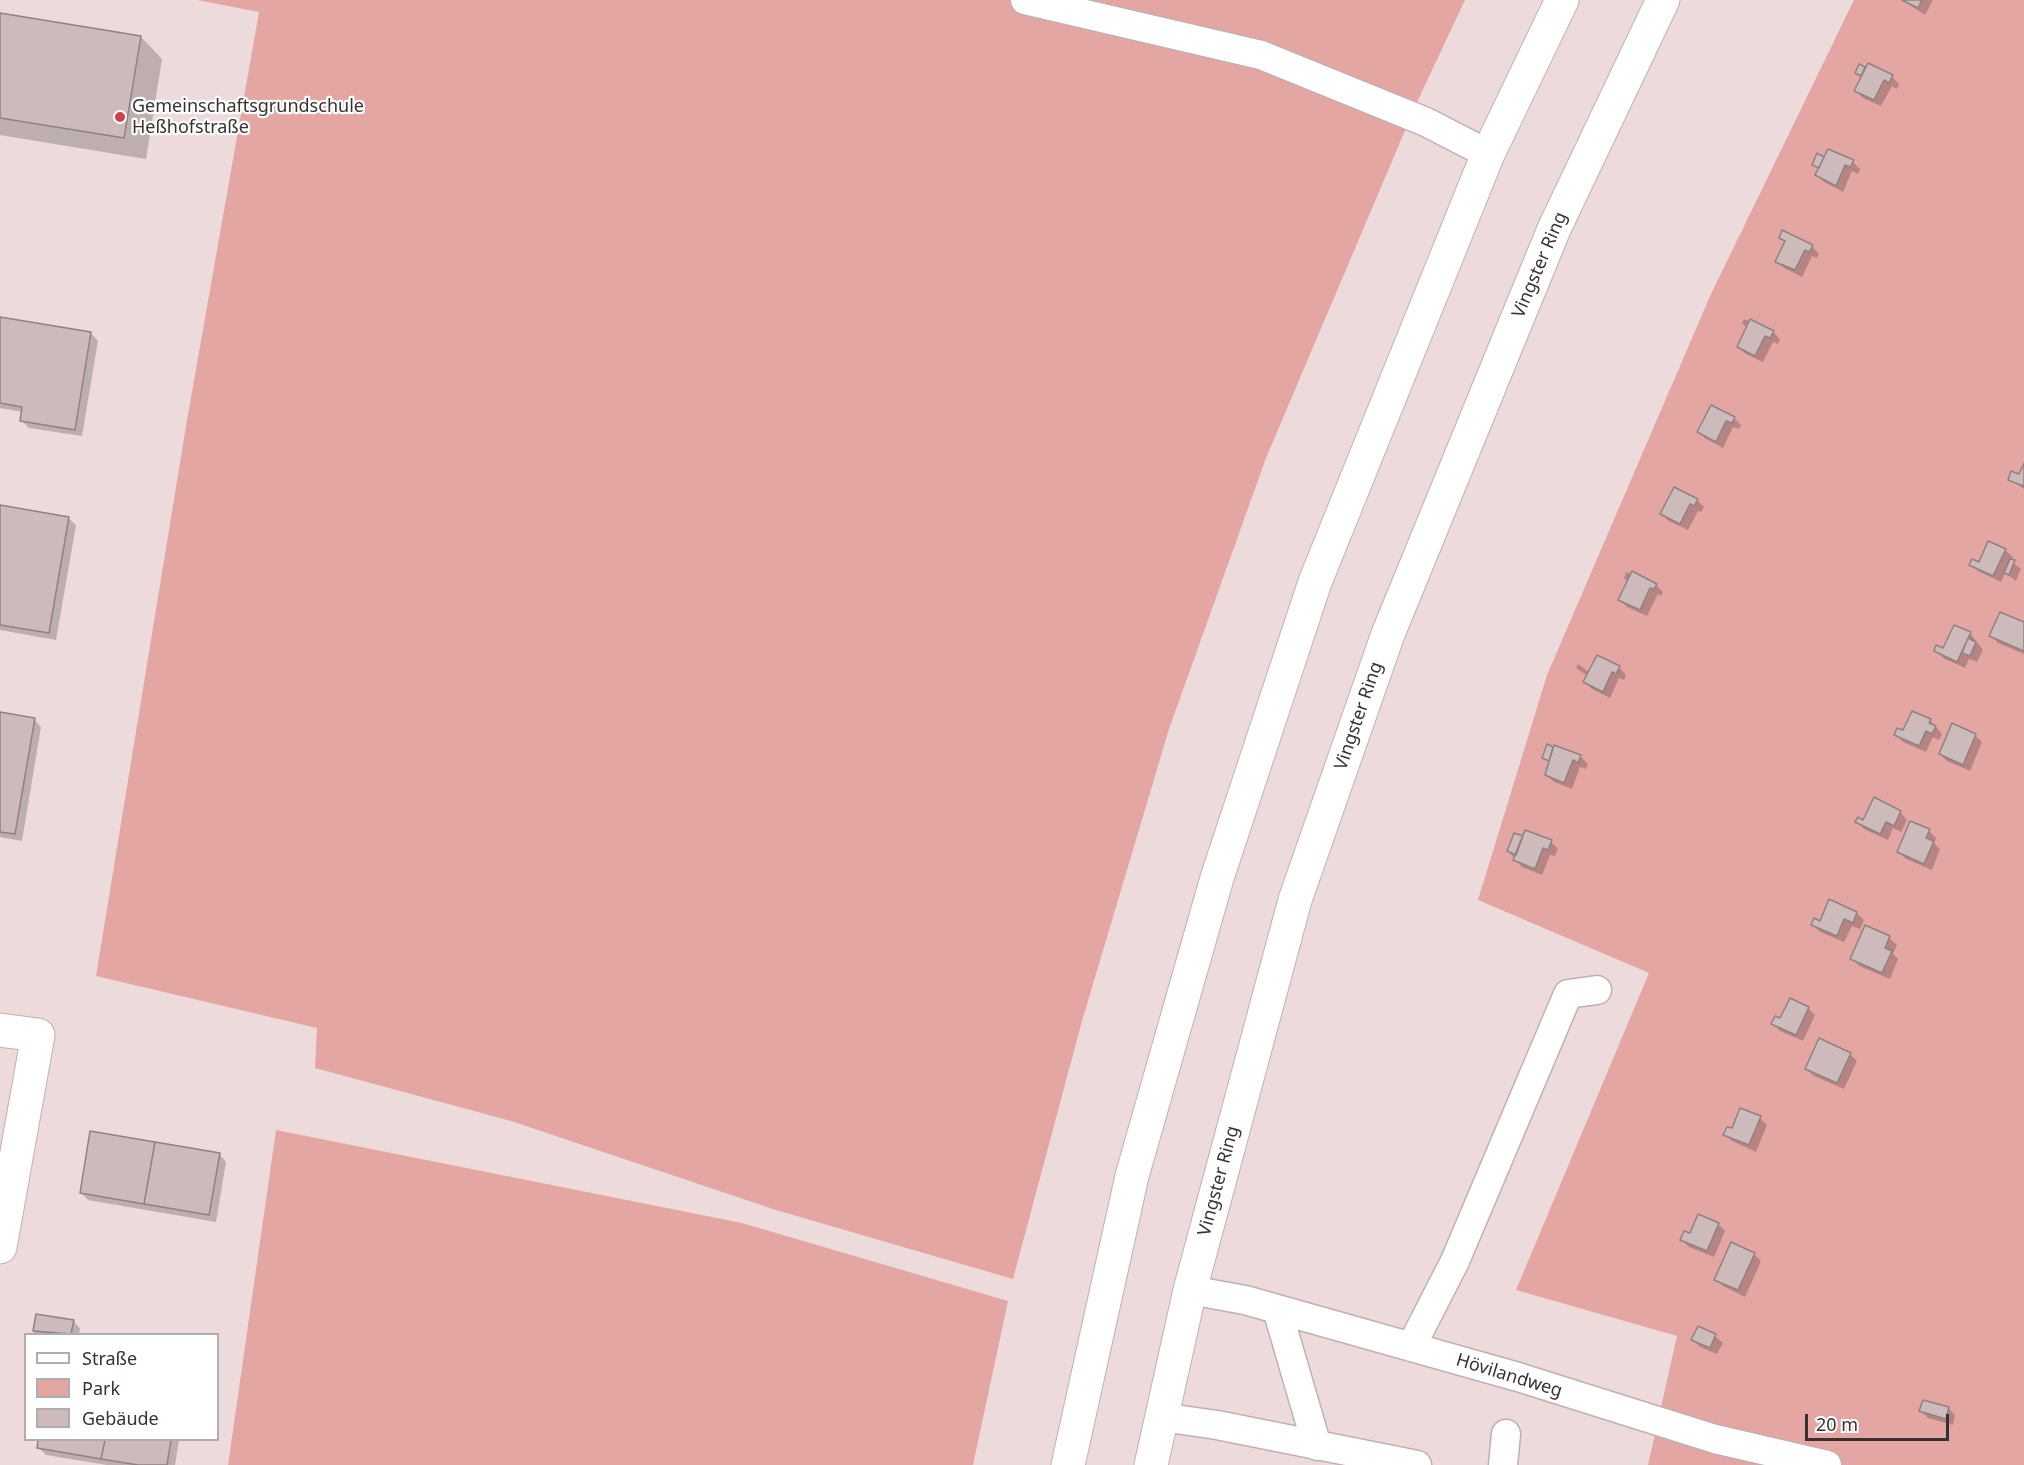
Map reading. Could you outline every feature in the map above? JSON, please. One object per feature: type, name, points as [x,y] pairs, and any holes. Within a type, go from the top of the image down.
[{"type":"main road","points":[[1068,1465],[1132,1176],[1217,878],[1314,582],[1488,154],[1562,0]]},
{"type":"main road","name":"Vingster Ring","points":[[1151,1465],[1190,1290],[1295,900],[1388,634],[1554,229],[1663,0]]},
{"type":"main road","points":[[0,1030],[38,1035],[0,1247]]},
{"type":"lane","points":[[1025,0],[1261,55],[1426,122],[1488,154]]},
{"type":"lane","points":[[1411,1347],[1455,1261],[1568,994],[1597,990]]},
{"type":"lane","name":"Hövilandweg","points":[[1190,1290],[1245,1300],[1518,1377],[1715,1439],[1827,1465]]},
{"type":"lane","points":[[1277,1309],[1317,1446]]},
{"type":"lane","points":[[1161,1417],[1417,1465]]},
{"type":"lane","points":[[1503,1465],[1506,1434]]},
{"type":"green space","points":[[197,0],[1465,0],[1418,100],[1266,458],[1169,729],[1082,1021],[1013,1279],[776,1210],[511,1121],[315,1068],[317,1028],[96,976],[186,426],[259,12]]},
{"type":"green space","points":[[1854,0],[2024,0],[2024,1465],[1648,1465],[1677,1336],[1516,1290],[1649,973],[1478,900],[1547,675],[1711,294]]},
{"type":"green space","points":[[276,1130],[742,1223],[1008,1301],[973,1465],[228,1465]]},
{"type":"building","points":[[1902,0],[1922,0],[1918,8]]},
{"type":"building","points":[[0,13],[141,36],[124,138],[0,118]]},
{"type":"building","points":[[1868,63],[1893,75],[1889,83],[1884,80],[1874,100],[1854,91]]},
{"type":"building","points":[[1859,64],[1865,67],[1861,76],[1855,73]]},
{"type":"building","points":[[1828,149],[1854,160],[1850,167],[1845,165],[1836,186],[1815,175]]},
{"type":"building","points":[[1817,153],[1824,157],[1819,168],[1812,165]]},
{"type":"building","points":[[1782,230],[1813,245],[1809,252],[1805,250],[1795,270],[1775,262],[1785,241],[1779,238]]},
{"type":"building","points":[[0,317],[91,332],[75,430],[20,421],[22,407],[0,403]]},
{"type":"building","points":[[1750,319],[1774,331],[1770,338],[1765,336],[1755,356],[1737,347]]},
{"type":"building","points":[[1711,405],[1735,417],[1732,423],[1726,421],[1716,442],[1697,432]]},
{"type":"building","points":[[2024,463],[2024,486],[2008,480],[2011,471],[2019,474]]},
{"type":"building","points":[[1674,487],[1698,499],[1694,506],[1690,504],[1680,524],[1660,514]]},
{"type":"building","points":[[0,505],[69,517],[49,633],[0,625]]},
{"type":"building","points":[[1988,541],[2006,549],[1993,576],[1969,565],[1972,559],[1979,562]]},
{"type":"building","points":[[2010,559],[2015,560],[2009,575],[2004,573]]},
{"type":"building","points":[[1632,571],[1657,584],[1654,589],[1650,588],[1640,610],[1618,600]]},
{"type":"building","points":[[2000,612],[2024,622],[2024,651],[1989,636]]},
{"type":"building","points":[[1954,625],[1971,632],[1957,662],[1934,651],[1936,645],[1943,648]]},
{"type":"building","points":[[1968,638],[1976,642],[1970,656],[1962,653]]},
{"type":"building","points":[[1597,655],[1620,666],[1616,674],[1612,672],[1603,692],[1583,682]]},
{"type":"building","points":[[1912,711],[1931,719],[1929,723],[1936,726],[1932,734],[1926,731],[1919,746],[1894,735],[1897,728],[1903,730]]},
{"type":"building","points":[[0,712],[35,718],[15,834],[0,832]]},
{"type":"building","points":[[1952,723],[1976,734],[1963,765],[1939,754]]},
{"type":"building","points":[[1547,744],[1553,747],[1549,761],[1542,758]]},
{"type":"building","points":[[1554,745],[1581,755],[1578,763],[1573,760],[1564,783],[1545,775]]},
{"type":"building","points":[[1874,797],[1901,811],[1894,826],[1886,822],[1880,834],[1855,822],[1858,817],[1863,820]]},
{"type":"building","points":[[1910,821],[1930,829],[1926,838],[1934,841],[1924,864],[1897,852]]},
{"type":"building","points":[[1525,830],[1552,840],[1548,850],[1543,848],[1535,869],[1513,860]]},
{"type":"building","points":[[1514,833],[1523,836],[1516,855],[1507,851]]},
{"type":"building","points":[[1829,899],[1857,912],[1853,923],[1844,919],[1837,936],[1811,925],[1814,918],[1820,921]]},
{"type":"building","points":[[1865,925],[1890,936],[1885,948],[1892,951],[1882,973],[1850,959]]},
{"type":"building","points":[[1790,998],[1809,1007],[1796,1035],[1771,1024],[1775,1016],[1780,1018]]},
{"type":"building","points":[[1819,1038],[1851,1053],[1837,1083],[1805,1069]]},
{"type":"building","points":[[1740,1108],[1761,1116],[1749,1145],[1723,1135],[1727,1127],[1732,1128]]},
{"type":"building","points":[[90,1131],[155,1142],[144,1204],[80,1193]]},
{"type":"building","points":[[155,1142],[220,1153],[209,1215],[144,1204]]},
{"type":"building","points":[[1698,1214],[1719,1223],[1707,1251],[1680,1240],[1684,1231],[1690,1233]]},
{"type":"building","points":[[1731,1242],[1755,1253],[1738,1290],[1714,1280]]},
{"type":"building","points":[[36,1314],[74,1320],[71,1333],[33,1331]]},
{"type":"building","points":[[1698,1326],[1716,1334],[1710,1348],[1691,1340]]},
{"type":"building","points":[[1923,1400],[1949,1407],[1946,1419],[1919,1411]]},
{"type":"building","points":[[38,1441],[105,1441],[101,1459],[37,1448]]},
{"type":"building","points":[[105,1441],[171,1441],[167,1465],[138,1465],[101,1459]]},
{"type":"place","name":"Gemeinschaftsgrundschule Heßhofstraße","points":[[120,117]]}]
